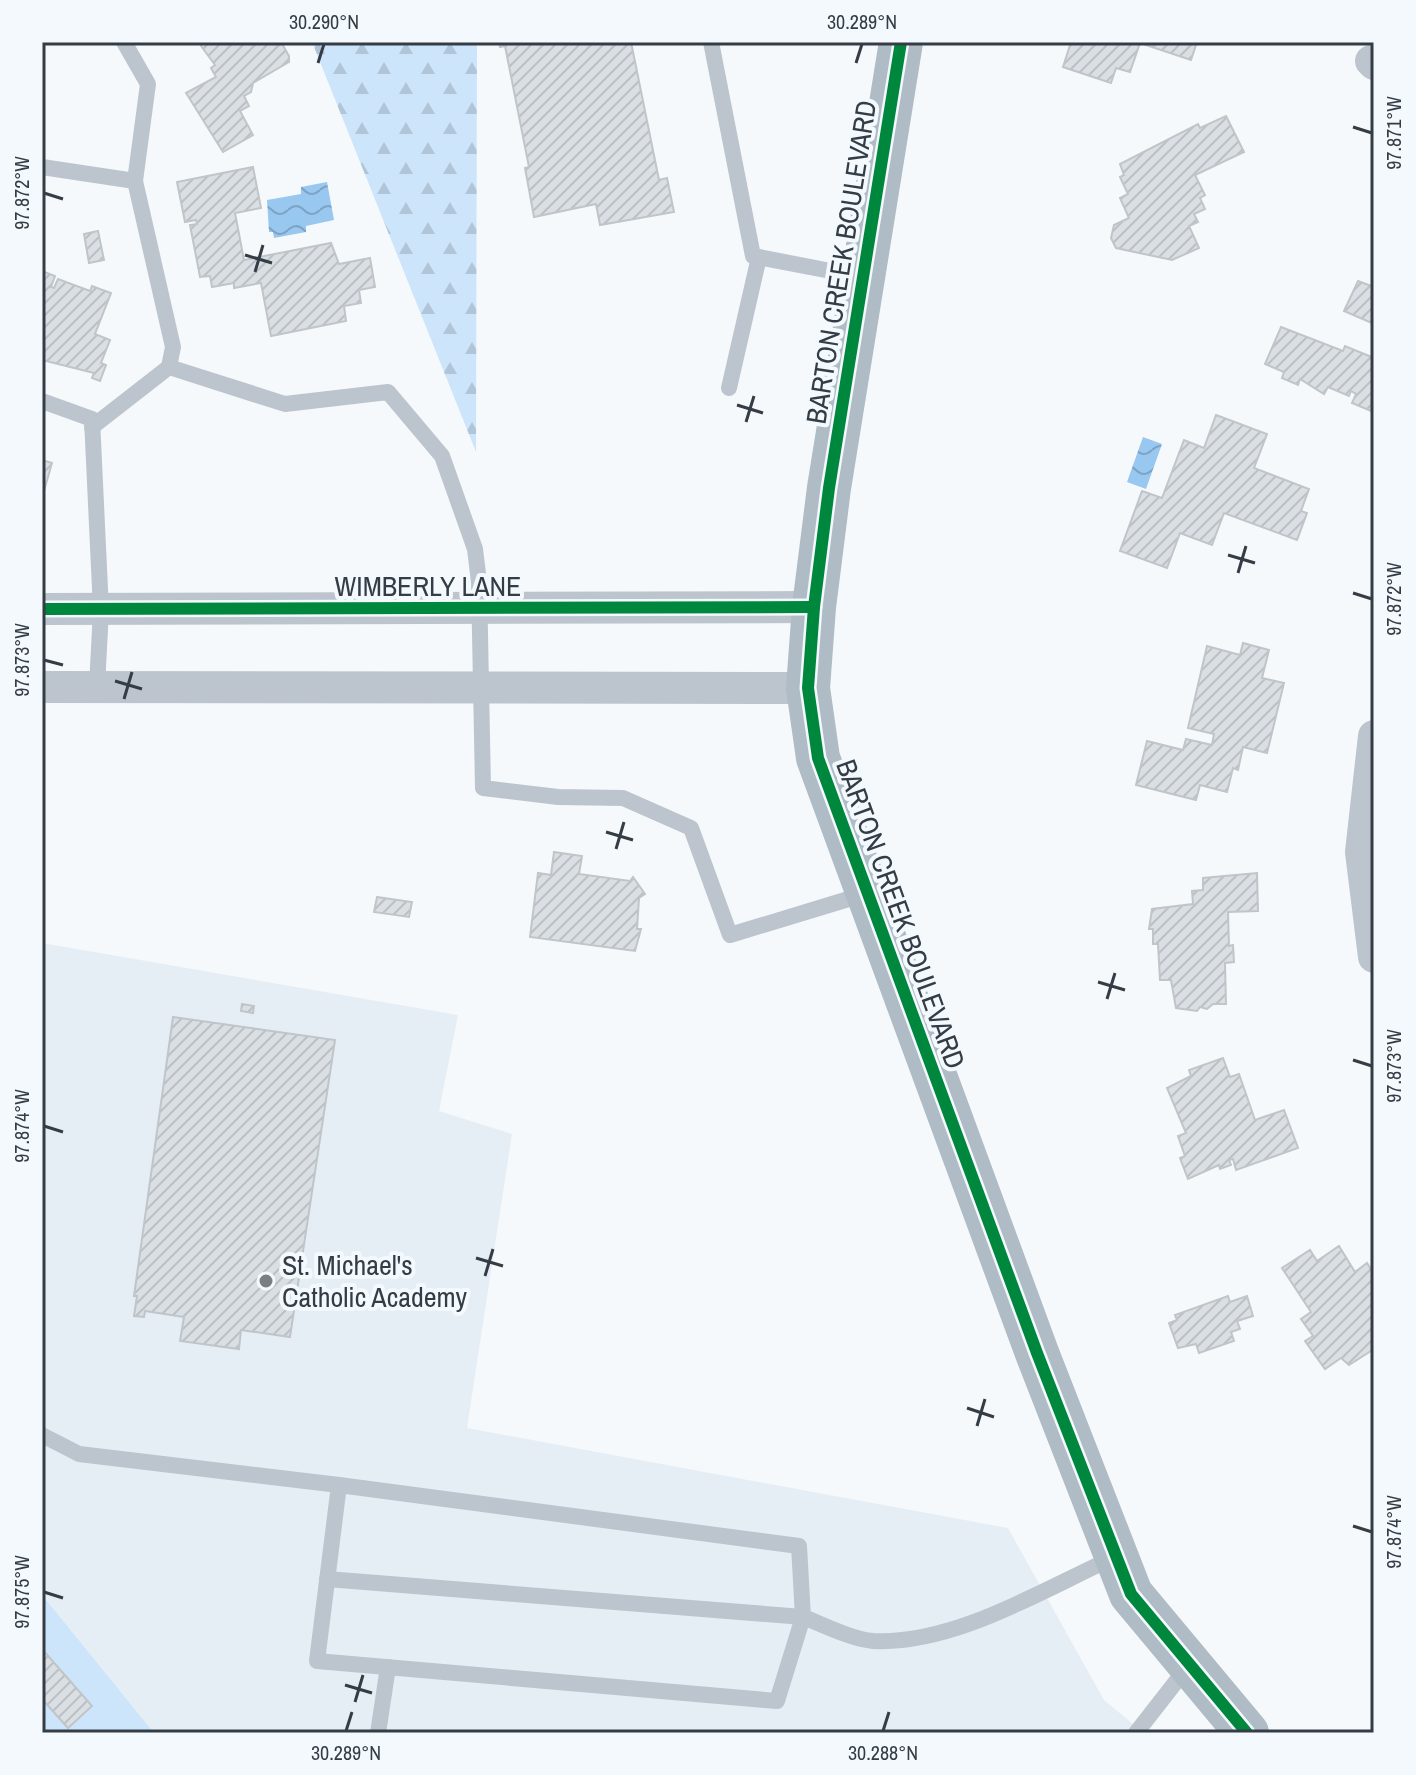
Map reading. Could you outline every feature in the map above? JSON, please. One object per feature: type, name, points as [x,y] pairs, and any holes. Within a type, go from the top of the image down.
[{"type":"street","name":"BARTON CREEK BOULEVARD","points":[[901,42],[829,488],[814,607],[808,688],[818,758],[1131,1594],[1247,1733]]},
{"type":"street","name":"WIMBERLY LANE","points":[[42,609],[814,607]]},
{"type":"street","points":[[42,687],[808,688]]},
{"type":"street","points":[[1374,736],[1361,852],[1374,957]]},
{"type":"lane","points":[[92,427],[169,367],[173,347],[135,181],[148,84],[124,42]]},
{"type":"lane","points":[[711,42],[753,256],[864,277]]},
{"type":"lane","points":[[42,167],[135,181]]},
{"type":"lane","points":[[729,388],[759,257]]},
{"type":"lane","points":[[169,367],[285,404],[388,392],[442,456],[475,549],[482,610],[483,788],[558,797],[623,798],[691,828],[730,935],[867,894]]},
{"type":"lane","points":[[42,401],[92,419],[101,610],[97,686]]},
{"type":"lane","points":[[42,1435],[79,1454],[339,1485],[799,1546],[803,1617],[777,1701],[317,1661],[339,1485]]},
{"type":"lane","points":[[327,1579],[803,1617],[870,1641],[926,1638],[983,1617],[1116,1556]]},
{"type":"lane","points":[[1136,1733],[1190,1664]]},
{"type":"lane","points":[[378,1733],[388,1667]]},
{"type":"shaded area","name":"St. Michael's Catholic Academy","points":[[42,943],[458,1015],[439,1111],[512,1134],[467,1428],[1008,1528],[1104,1700],[1144,1733],[42,1733]]},
{"type":"green space","points":[[312,42],[477,42],[476,452]]},
{"type":"green space","points":[[42,1595],[154,1733],[42,1733]]},
{"type":"water","points":[[327,182],[334,220],[306,226],[306,232],[274,238],[273,232],[269,232],[267,200],[301,194],[301,187]]},
{"type":"water","points":[[1143,437],[1162,444],[1146,489],[1127,482]]},
{"type":"building","points":[[203,42],[281,42],[289,56],[289,62],[253,83],[251,92],[244,96],[249,106],[240,111],[253,135],[223,152],[186,93],[216,77],[211,68],[215,65],[201,46]]},
{"type":"building","points":[[499,42],[631,42],[659,180],[667,178],[674,212],[600,225],[596,204],[534,217],[525,168],[529,167],[505,46],[500,47]]},
{"type":"building","points":[[1071,42],[1197,42],[1191,60],[1140,43],[1130,72],[1116,68],[1111,83],[1063,67]]},
{"type":"building","points":[[1226,116],[1244,152],[1195,175],[1205,195],[1200,198],[1205,209],[1194,214],[1198,222],[1189,226],[1199,248],[1172,260],[1116,248],[1111,238],[1114,225],[1129,218],[1120,198],[1128,194],[1120,177],[1124,175],[1120,164],[1198,124],[1200,128]]},
{"type":"building","points":[[253,167],[261,208],[235,213],[244,260],[331,243],[339,264],[370,258],[375,287],[359,290],[361,303],[344,306],[346,321],[271,336],[261,283],[234,288],[234,283],[212,287],[210,276],[200,277],[190,225],[197,224],[196,220],[185,222],[177,182]]},
{"type":"building","points":[[98,231],[104,260],[89,263],[84,234]]},
{"type":"building","points":[[42,271],[55,276],[51,287],[54,288],[58,279],[90,291],[92,286],[111,293],[95,334],[110,340],[101,363],[106,365],[100,381],[92,378],[94,373],[42,360]]},
{"type":"building","points":[[1358,281],[1374,287],[1374,324],[1344,311]]},
{"type":"building","points":[[1281,327],[1343,351],[1345,346],[1374,358],[1371,411],[1352,403],[1356,394],[1351,391],[1349,396],[1328,387],[1324,394],[1300,379],[1298,385],[1282,378],[1284,372],[1265,364]]},
{"type":"building","points":[[1216,415],[1267,434],[1254,468],[1309,489],[1301,511],[1307,513],[1297,540],[1224,513],[1212,545],[1180,533],[1167,568],[1120,551],[1142,491],[1162,498],[1184,440],[1204,448]]},
{"type":"building","points":[[42,460],[52,463],[42,498]]},
{"type":"building","points":[[1243,643],[1269,650],[1262,678],[1284,683],[1267,753],[1243,747],[1238,770],[1233,768],[1227,792],[1200,785],[1196,800],[1136,785],[1147,741],[1183,750],[1186,739],[1212,745],[1214,734],[1188,728],[1207,646],[1240,655]]},
{"type":"building","points":[[554,852],[582,856],[579,874],[630,881],[633,877],[645,894],[639,898],[637,929],[641,929],[635,951],[530,937],[538,873],[551,875]]},
{"type":"building","points":[[1257,873],[1258,911],[1228,912],[1229,946],[1233,945],[1234,962],[1225,963],[1226,1004],[1213,1004],[1207,1009],[1200,1007],[1197,1011],[1176,1008],[1171,980],[1160,980],[1158,944],[1153,944],[1153,929],[1149,929],[1152,909],[1193,904],[1192,891],[1203,890],[1203,878]]},
{"type":"building","points":[[377,897],[412,902],[409,917],[374,912]]},
{"type":"building","points":[[242,1004],[254,1006],[253,1013],[241,1011]]},
{"type":"building","points":[[173,1017],[335,1040],[290,1337],[241,1330],[239,1349],[180,1341],[184,1317],[145,1311],[144,1317],[134,1316],[137,1296],[134,1296]]},
{"type":"building","points":[[1223,1058],[1230,1077],[1239,1074],[1255,1120],[1284,1110],[1298,1148],[1236,1170],[1233,1159],[1229,1160],[1231,1165],[1220,1169],[1219,1165],[1188,1179],[1180,1158],[1185,1156],[1178,1136],[1186,1133],[1167,1088],[1191,1076],[1189,1070]]},
{"type":"building","points":[[1339,1246],[1355,1272],[1367,1263],[1374,1274],[1374,1349],[1349,1365],[1341,1358],[1325,1369],[1305,1341],[1313,1336],[1301,1319],[1311,1312],[1282,1268],[1310,1250],[1317,1261]]},
{"type":"building","points":[[1228,1296],[1230,1302],[1247,1296],[1253,1316],[1237,1321],[1240,1329],[1231,1332],[1234,1341],[1199,1353],[1196,1344],[1178,1348],[1169,1323],[1177,1320],[1175,1315]]},
{"type":"building","points":[[42,1649],[92,1706],[68,1728],[42,1699]]},
{"type":"cycle path","points":[[901,42],[829,488],[814,607],[808,688],[818,758],[1037,1353],[1131,1594],[1247,1733]]},
{"type":"cycle path","points":[[42,609],[814,607]]},
{"type":"place","name":"St. Michael's Catholic Academy","points":[[266,1281]]}]
